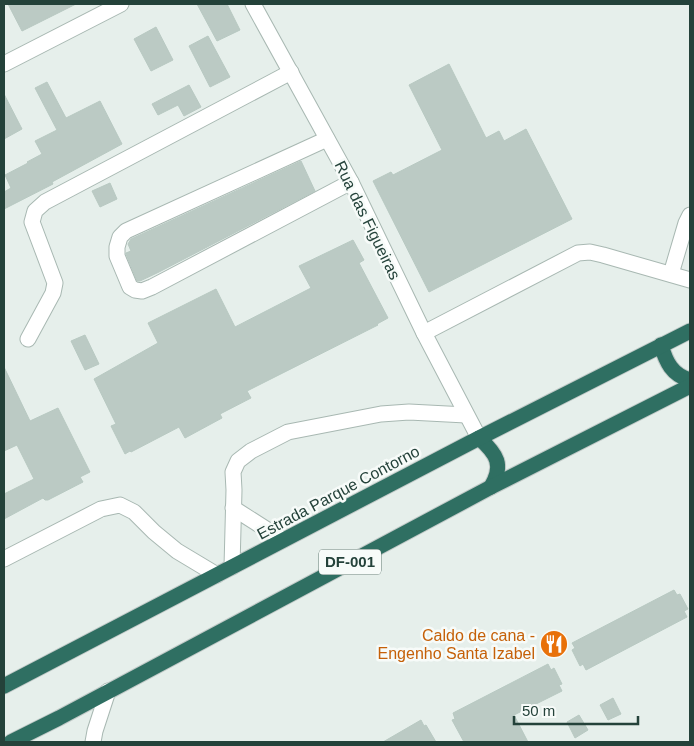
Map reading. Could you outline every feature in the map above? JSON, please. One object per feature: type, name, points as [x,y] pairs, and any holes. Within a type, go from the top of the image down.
[{"type":"highway","name":"Estrada Parque Contorno","points":[[4,686],[479,438],[690,331]]},
{"type":"highway","points":[[661,345],[665,358],[672,370],[690,380]]},
{"type":"highway","name":"DF-001","points":[[12,742],[491,487],[690,386]]},
{"type":"highway","points":[[479,438],[493,451],[497,460],[496,479],[491,487]]},
{"type":"street","points":[[4,64],[121,4]]},
{"type":"street","name":"Rua das Figueiras","points":[[254,4],[351,182],[424,333],[479,438]]},
{"type":"street","points":[[28,339],[53,293],[55,283],[32,222],[35,211],[45,202],[290,72]]},
{"type":"street","points":[[327,139],[126,232],[120,238],[117,256],[130,287],[142,291],[152,287],[351,182]]},
{"type":"street","points":[[671,274],[690,215]]},
{"type":"street","points":[[424,333],[578,253],[590,252],[603,255],[690,280]]},
{"type":"street","points":[[232,567],[233,472],[238,461],[251,451],[288,432],[390,414],[409,412],[466,415]]},
{"type":"street","points":[[4,559],[101,510],[120,505],[134,512],[177,551],[217,575]]},
{"type":"street","points":[[233,508],[283,540]]},
{"type":"street","points":[[93,742],[108,692]]},
{"type":"building","points":[[8,4],[76,4],[22,31]]},
{"type":"building","points":[[197,4],[227,4],[240,30],[217,41]]},
{"type":"building","points":[[156,27],[173,60],[151,71],[134,39]]},
{"type":"building","points":[[208,36],[230,77],[210,87],[189,46]]},
{"type":"building","points":[[449,64],[486,138],[499,131],[504,141],[526,129],[572,219],[429,292],[373,181],[391,172],[393,175],[442,150],[409,85]]},
{"type":"building","points":[[47,82],[66,118],[100,101],[122,144],[52,182],[53,184],[4,209],[4,192],[11,188],[5,175],[42,154],[35,141],[57,130],[35,88]]},
{"type":"building","points":[[189,85],[201,107],[184,116],[178,105],[158,115],[152,104]]},
{"type":"building","points":[[4,94],[22,129],[4,139]]},
{"type":"building","points":[[301,161],[315,191],[159,272],[137,281],[126,254],[131,251],[128,244],[131,239]]},
{"type":"building","points":[[110,183],[117,199],[100,207],[92,191]]},
{"type":"building","points":[[353,240],[364,260],[359,263],[388,318],[378,325],[247,391],[251,398],[220,414],[222,418],[185,438],[179,427],[125,454],[111,426],[116,424],[94,379],[158,343],[148,323],[216,289],[235,327],[311,288],[299,266]]},
{"type":"building","points":[[85,335],[99,364],[85,370],[71,341]]},
{"type":"building","points":[[4,367],[30,421],[58,408],[90,472],[80,477],[83,482],[48,500],[43,498],[4,519],[4,494],[34,479],[17,445],[4,451]]},
{"type":"building","points":[[674,590],[677,595],[680,594],[688,609],[684,611],[687,617],[586,670],[583,664],[580,666],[572,650],[575,648],[572,643]]},
{"type":"building","points":[[548,664],[551,670],[554,668],[562,684],[559,685],[562,691],[514,715],[528,742],[464,742],[452,720],[455,719],[453,713]]},
{"type":"building","points":[[613,698],[621,714],[608,720],[600,705]]},
{"type":"building","points":[[579,715],[588,730],[575,738],[567,722]]},
{"type":"building","points":[[421,720],[436,742],[383,742]]},
{"type":"place","name":"Caldo de cana - Engenho Santa Izabel","points":[[554,644]]}]
